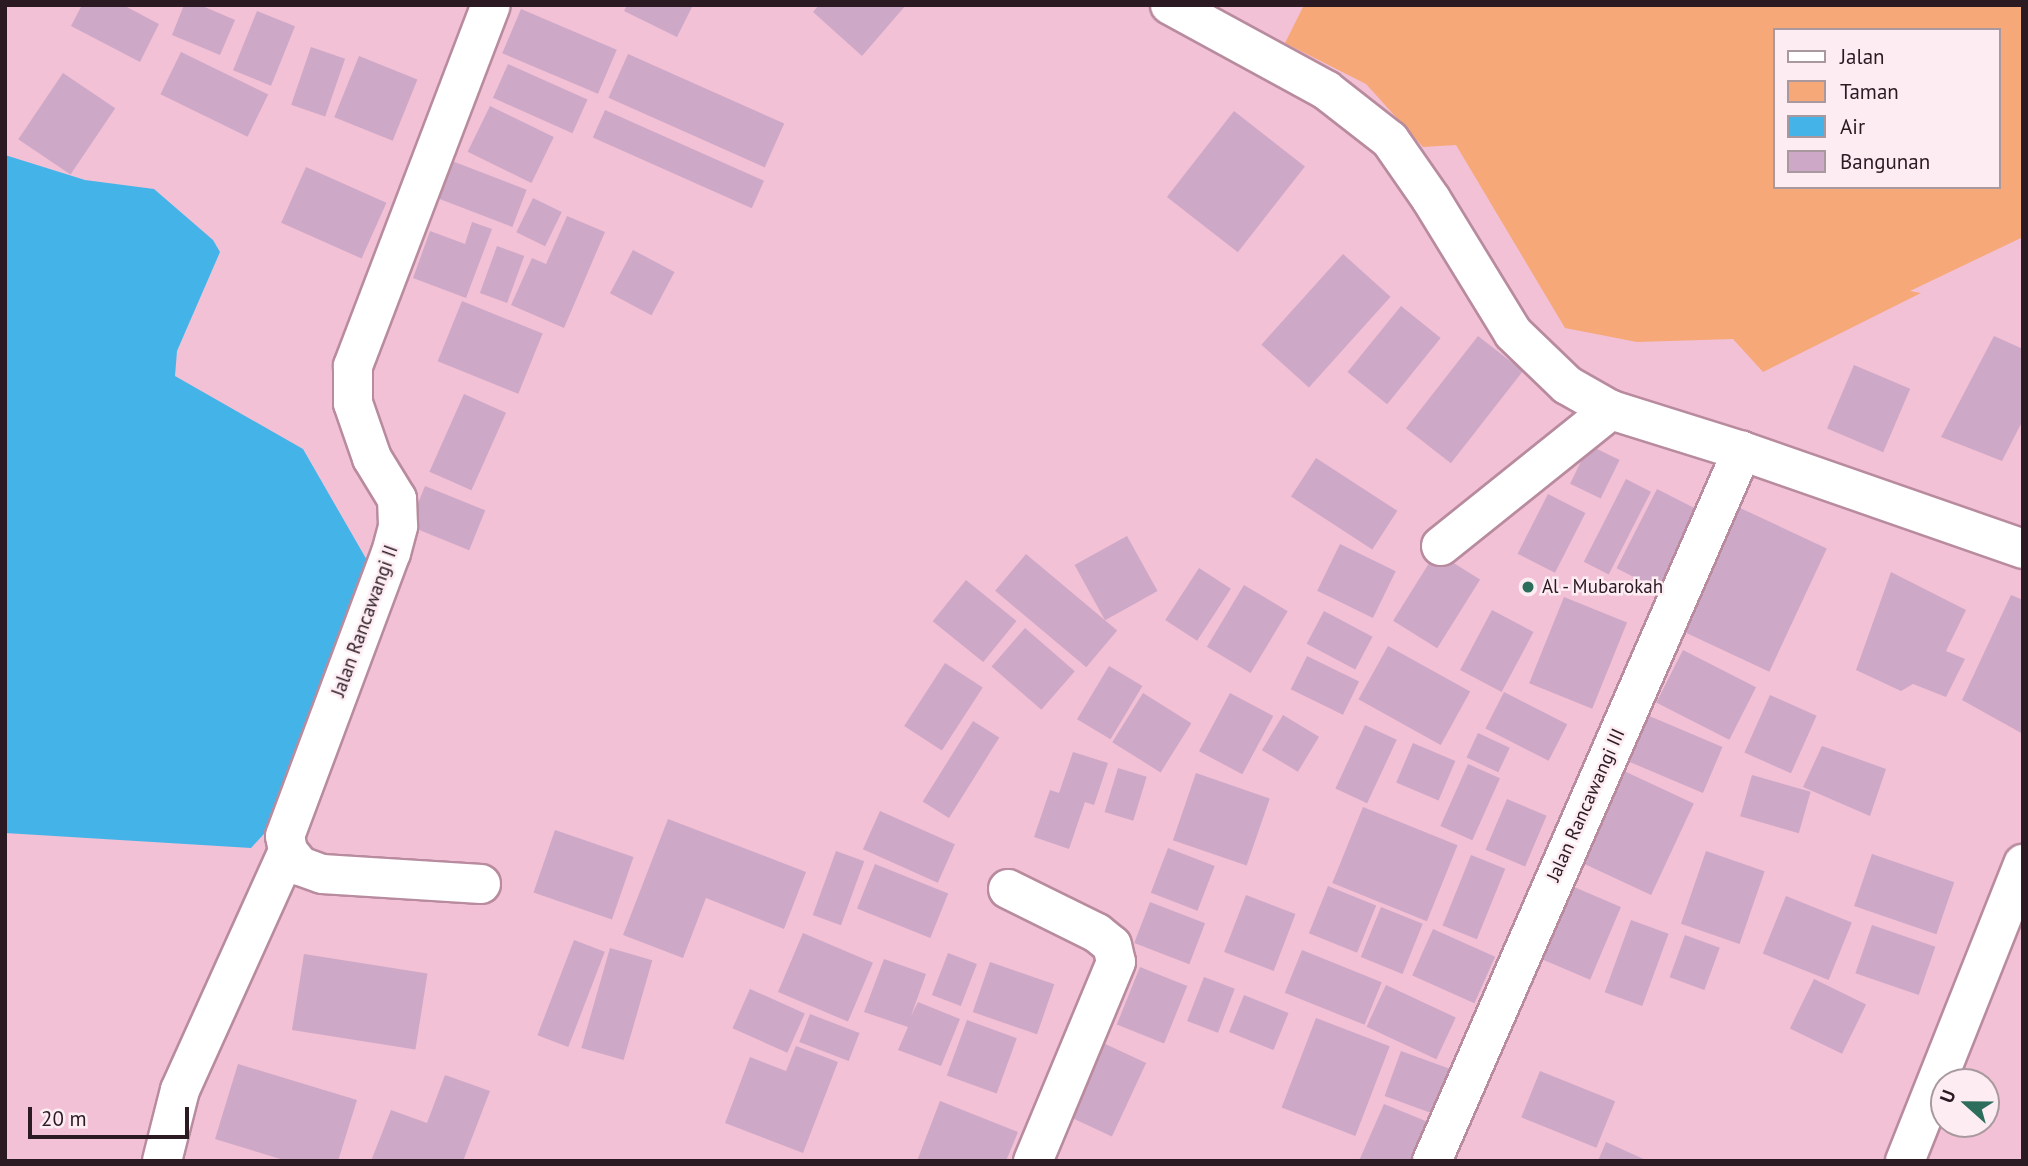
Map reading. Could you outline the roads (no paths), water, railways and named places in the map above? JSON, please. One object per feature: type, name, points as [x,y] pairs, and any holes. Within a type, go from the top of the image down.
[{"type":"street","name":"Jalan Rancawangi II","points":[[162,1161],[180,1090],[288,851],[285,836],[391,553],[398,526],[397,499],[372,458],[354,403],[354,366],[492,5]]},
{"type":"street","points":[[1170,5],[1326,90],[1390,140],[1431,199],[1513,333],[1567,385],[1611,410],[1742,451],[2023,549]]},
{"type":"street","points":[[1441,545],[1611,410]]},
{"type":"street","name":"Jalan Rancawangi III","points":[[1432,1161],[1742,451]]},
{"type":"street","points":[[288,851],[300,866],[322,873],[481,884]]},
{"type":"street","points":[[1905,1161],[2023,864]]},
{"type":"street","points":[[1008,889],[1097,933],[1112,945],[1116,962],[1033,1161]]},
{"type":"water","points":[[5,155],[85,180],[154,189],[213,240],[220,252],[177,351],[175,376],[303,449],[372,569],[274,823],[251,848],[5,833]]},
{"type":"place","name":"Al - Mubarokah","points":[[1528,587]]}]
